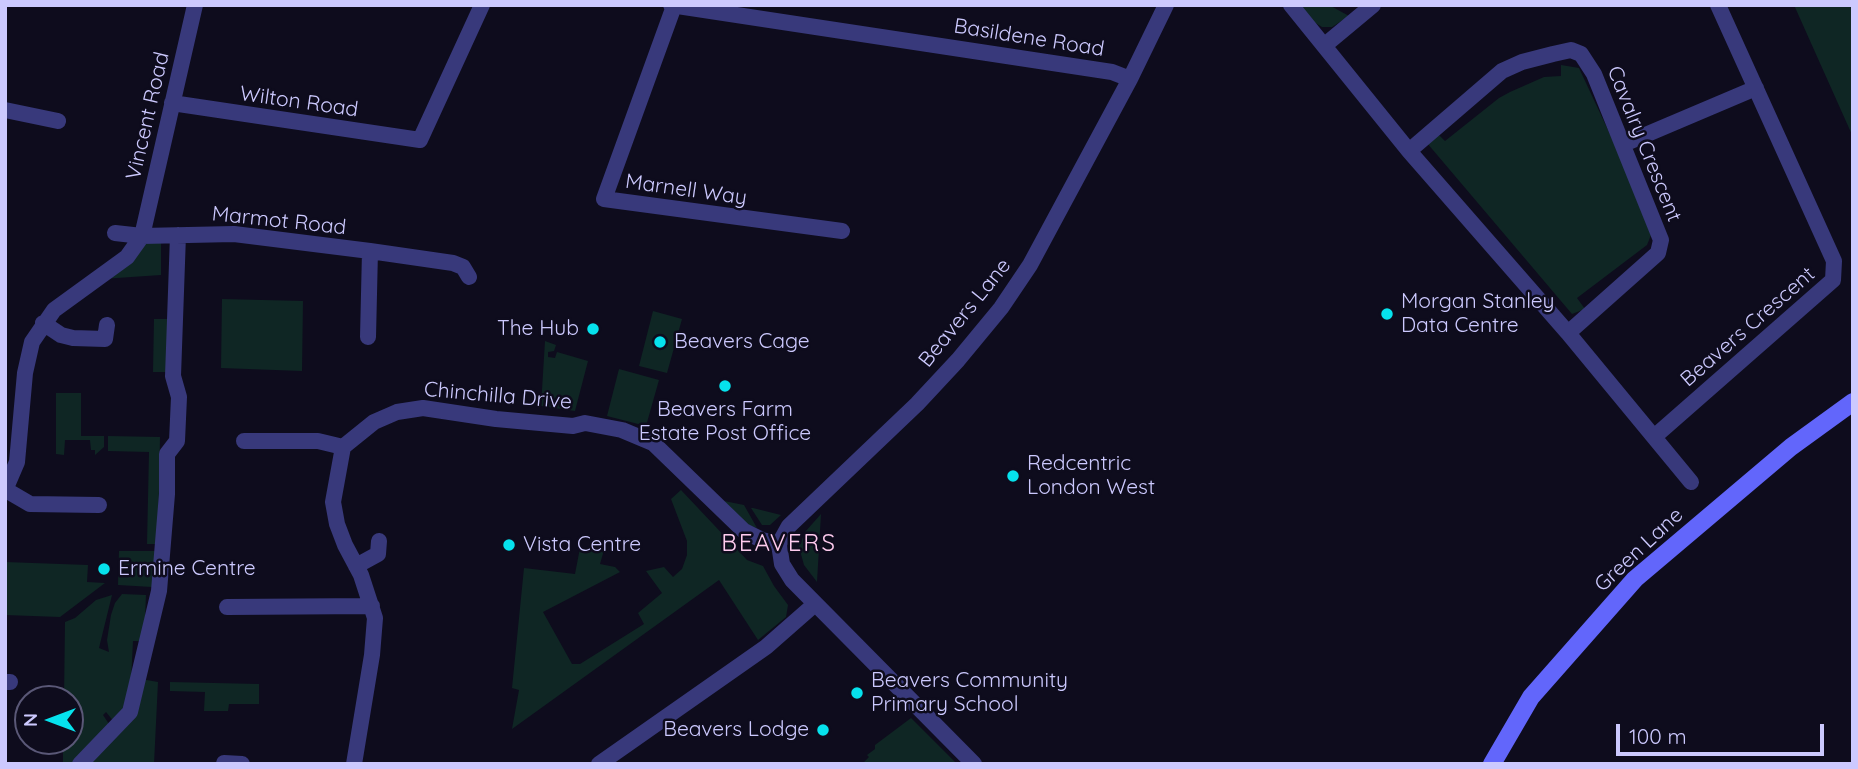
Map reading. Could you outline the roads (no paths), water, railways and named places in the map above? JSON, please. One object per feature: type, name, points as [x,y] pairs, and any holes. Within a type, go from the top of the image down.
[{"type":"street","name":"Vincent Road","points":[[142,236],[195,5]]},
{"type":"street","name":"Wilton Road","points":[[172,103],[420,140],[482,5]]},
{"type":"street","name":"Basildene Road","points":[[673,5],[1105,71],[1130,79]]},
{"type":"street","name":"Marnell Way","points":[[673,5],[604,199],[842,231]]},
{"type":"street","name":"Beavers Lane","points":[[779,544],[789,526],[917,404],[1001,308],[1030,265],[1130,79],[1166,5]]},
{"type":"street","points":[[1291,5],[1409,151],[1567,333],[1691,482]]},
{"type":"street","points":[[1325,45],[1373,5]]},
{"type":"street","name":"Beavers Crescent","points":[[1654,437],[1833,280],[1834,261],[1718,5]]},
{"type":"street","name":"Cavalry Crescent","points":[[1409,151],[1502,71],[1522,62],[1571,50],[1581,54],[1589,63],[1661,240],[1658,253],[1567,333]]},
{"type":"street","points":[[1624,144],[1756,88]]},
{"type":"street","points":[[5,110],[58,121]]},
{"type":"street","name":"Marmot Road","points":[[115,233],[142,236],[234,234],[453,262],[463,267],[469,277]]},
{"type":"street","points":[[80,764],[130,712],[159,591],[167,494],[167,454],[177,442],[178,397],[173,376],[178,234]]},
{"type":"street","points":[[99,505],[30,504],[5,490],[17,462],[26,359],[43,323],[47,307],[127,257],[142,236]]},
{"type":"street","name":"Marmot Road","points":[[368,337],[370,251]]},
{"type":"street","points":[[43,323],[61,335],[73,338],[105,339],[107,325]]},
{"type":"street","name":"Green Lane","points":[[1492,764],[1531,697],[1635,579],[1791,447],[1853,402]]},
{"type":"street","name":"Chinchilla Drive","points":[[342,447],[374,422],[397,412],[423,408],[496,419],[573,426],[585,424],[622,430],[653,443],[744,531],[762,540],[779,544]]},
{"type":"street","points":[[244,441],[318,441],[342,447],[333,502],[337,524],[372,607],[375,629],[354,764]]},
{"type":"street","points":[[356,566],[378,554],[379,541]]},
{"type":"street","points":[[779,544],[785,570],[815,604],[974,764]]},
{"type":"street","points":[[599,764],[766,648],[815,604]]},
{"type":"street","points":[[227,607],[372,607]]},
{"type":"street","points":[[224,761],[242,764]]},
{"type":"place","name":"Morgan Stanley Data Centre","points":[[1387,314]]},
{"type":"place","name":"The Hub","points":[[593,329]]},
{"type":"place","name":"Beavers Cage","points":[[660,342]]},
{"type":"place","name":"Beavers Farm Estate Post Office","points":[[725,386]]},
{"type":"place","name":"Redcentric London West","points":[[1013,476]]},
{"type":"place","name":"Vista Centre","points":[[509,545]]},
{"type":"place","name":"Ermine Centre","points":[[104,569]]},
{"type":"place","name":"Beavers Community Primary School","points":[[857,693]]},
{"type":"place","name":"Beavers Lodge","points":[[823,730]]},
{"type":"district","name":"BEAVERS","points":[[779,544]]}]
